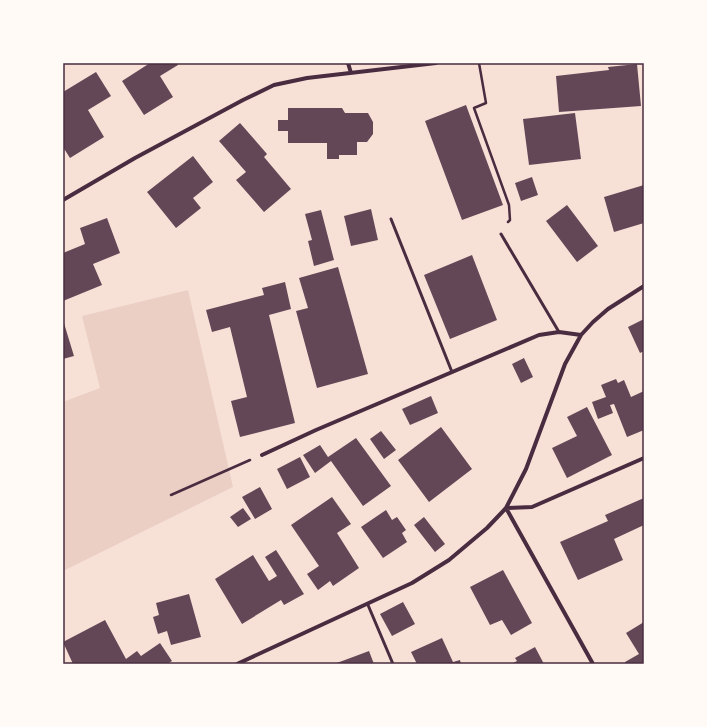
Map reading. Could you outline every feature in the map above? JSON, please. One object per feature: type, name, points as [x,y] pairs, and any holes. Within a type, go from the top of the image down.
[{"type":"street","points":[[348,63],[351,73]]},
{"type":"street","points":[[63,200],[135,158],[274,85],[307,78],[436,63]]},
{"type":"street","points":[[237,664],[368,605],[412,583],[449,560],[487,528],[506,508],[526,469],[565,364],[580,335],[592,322],[608,309],[644,286]]},
{"type":"street","points":[[262,455],[539,335],[559,332],[580,335]]},
{"type":"street","points":[[506,508],[532,507],[644,458]]},
{"type":"street","points":[[506,508],[593,664]]},
{"type":"lane","points":[[391,219],[452,372]]},
{"type":"lane","points":[[500,234],[559,332]]},
{"type":"lane","points":[[368,605],[393,664]]},
{"type":"path","points":[[479,63],[486,103],[474,108],[509,205],[510,220],[500,234]]},
{"type":"path","points":[[171,495],[262,455]]},
{"type":"shaded area","points":[[188,290],[233,487],[63,571],[63,402],[100,388],[82,316]]},
{"type":"building","points":[[150,63],[177,63],[178,65],[160,76],[173,97],[144,115],[122,81]]},
{"type":"building","points":[[637,64],[641,106],[559,112],[556,76],[609,70],[608,67]]},
{"type":"building","points":[[96,72],[111,96],[88,110],[104,137],[70,158],[63,147],[63,92]]},
{"type":"building","points":[[466,105],[503,205],[462,220],[425,121]]},
{"type":"building","points":[[288,108],[342,108],[345,113],[368,113],[373,122],[373,134],[367,142],[357,142],[357,155],[339,155],[339,159],[327,159],[327,143],[288,143],[288,131],[278,131],[278,120],[288,120]]},
{"type":"building","points":[[575,113],[581,159],[529,165],[523,119]]},
{"type":"building","points":[[240,123],[267,154],[264,157],[291,189],[264,212],[236,180],[246,172],[219,141]]},
{"type":"building","points":[[193,156],[213,182],[193,198],[201,208],[176,228],[147,192]]},
{"type":"building","points":[[532,177],[538,195],[521,201],[515,183]]},
{"type":"building","points":[[644,185],[644,223],[614,232],[604,197]]},
{"type":"building","points":[[567,205],[598,246],[577,262],[546,221]]},
{"type":"building","points":[[371,209],[378,240],[351,246],[344,216]]},
{"type":"building","points":[[321,210],[334,260],[314,266],[308,241],[312,240],[305,214]]},
{"type":"building","points":[[107,218],[120,253],[93,264],[102,285],[63,301],[63,253],[85,244],[80,228]]},
{"type":"building","points":[[472,255],[497,320],[450,339],[424,275]]},
{"type":"building","points":[[338,267],[368,374],[317,388],[296,311],[308,308],[299,278]]},
{"type":"building","points":[[285,282],[291,309],[269,315],[295,423],[240,437],[231,401],[247,397],[230,327],[212,332],[206,310],[264,295],[262,288]]},
{"type":"building","points":[[644,319],[644,351],[640,353],[628,327]]},
{"type":"building","points":[[63,320],[74,356],[63,359]]},
{"type":"building","points":[[524,358],[533,377],[521,383],[512,364]]},
{"type":"building","points":[[616,379],[618,383],[624,380],[631,397],[644,391],[644,430],[627,437],[614,404],[610,405],[613,413],[598,419],[592,402],[606,397],[601,385]]},
{"type":"building","points":[[431,396],[438,413],[410,425],[402,409]]},
{"type":"building","points":[[587,407],[612,455],[567,478],[552,448],[577,436],[567,417]]},
{"type":"building","points":[[441,427],[472,469],[429,502],[398,460]]},
{"type":"building","points":[[381,431],[396,450],[384,459],[370,439]]},
{"type":"building","points":[[356,438],[391,486],[363,506],[331,461],[315,473],[303,455],[320,445],[328,457]]},
{"type":"building","points":[[300,457],[310,477],[287,489],[277,469]]},
{"type":"building","points":[[260,487],[272,509],[255,519],[242,497]]},
{"type":"building","points":[[332,497],[351,524],[337,533],[359,568],[333,586],[330,581],[318,590],[307,574],[319,566],[291,525]]},
{"type":"building","points":[[644,498],[644,525],[614,539],[623,560],[578,580],[560,542],[608,521],[605,515]]},
{"type":"building","points":[[243,508],[251,519],[238,527],[230,517]]},
{"type":"building","points":[[386,510],[392,520],[397,517],[406,530],[402,533],[407,542],[383,558],[361,527]]},
{"type":"building","points":[[424,517],[445,544],[435,552],[414,525]]},
{"type":"building","points":[[276,550],[304,594],[284,605],[281,600],[242,624],[215,579],[253,555],[269,581],[277,576],[265,557]]},
{"type":"building","points":[[503,570],[532,623],[511,635],[502,620],[490,625],[470,587]]},
{"type":"building","points":[[189,594],[201,637],[171,645],[167,631],[158,634],[153,617],[159,615],[156,603]]},
{"type":"building","points":[[403,602],[415,624],[392,636],[380,614]]},
{"type":"building","points":[[105,620],[126,659],[137,651],[141,656],[160,643],[172,661],[167,664],[73,664],[63,642]]},
{"type":"building","points":[[644,622],[644,664],[625,664],[625,662],[639,654],[626,633]]},
{"type":"building","points":[[442,638],[453,662],[460,660],[461,664],[417,664],[411,652]]},
{"type":"building","points":[[535,647],[544,664],[511,664],[517,661],[515,658]]},
{"type":"building","points":[[369,651],[374,664],[334,664],[353,657]]}]
